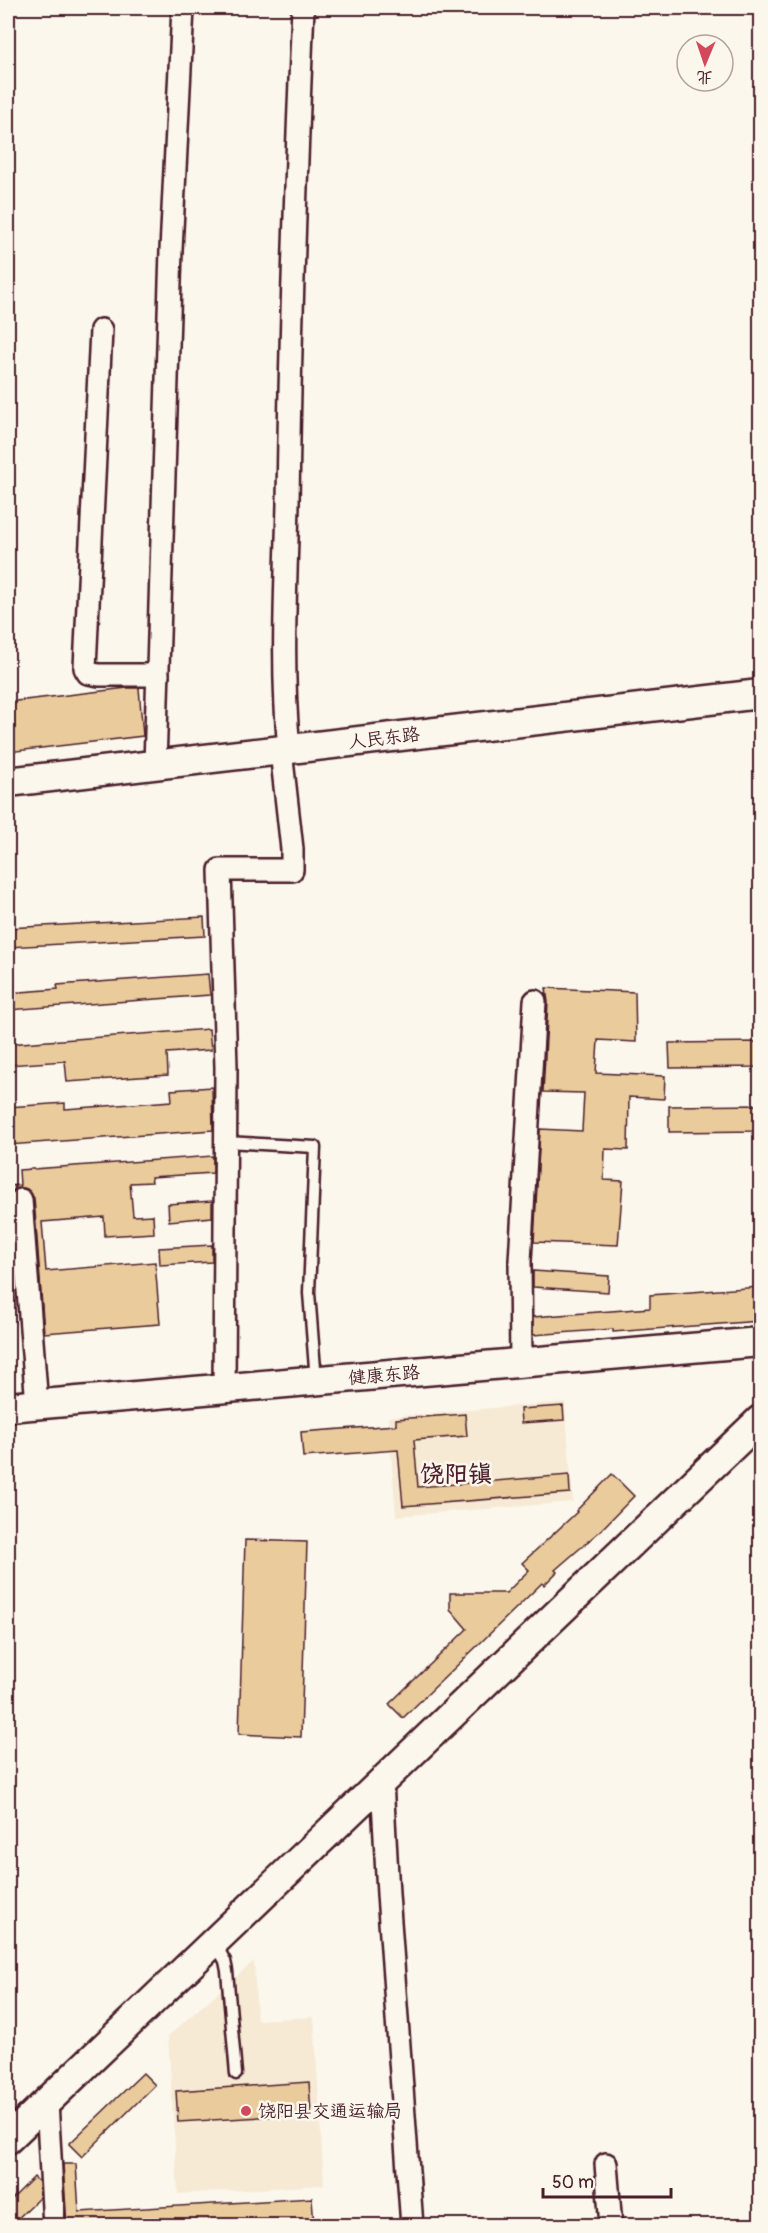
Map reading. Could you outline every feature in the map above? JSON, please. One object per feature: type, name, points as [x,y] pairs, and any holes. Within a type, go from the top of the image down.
[{"type":"street","points":[[155,765],[171,250],[183,8]]},
{"type":"street","points":[[224,1389],[226,1067],[220,870],[292,870],[285,750],[285,664],[289,427],[303,8]]},
{"type":"street","points":[[101,330],[85,668],[88,673],[99,675],[158,675]]},
{"type":"street","name":"人民东路","points":[[8,782],[760,694]]},
{"type":"street","points":[[521,1363],[520,1261],[535,1001]]},
{"type":"street","points":[[21,1200],[37,1405]]},
{"type":"street","name":"健康东路","points":[[8,1407],[760,1342]]},
{"type":"street","points":[[8,2139],[760,1420]]},
{"type":"street","points":[[382,1781],[386,1871],[412,2226]]},
{"type":"street","points":[[46,2102],[54,2226]]},
{"type":"street","points":[[606,2164],[611,2226]]},
{"type":"lane","points":[[226,1142],[315,1148],[309,1293],[316,1381]]},
{"type":"lane","points":[[214,1941],[225,1961],[227,1971],[236,2074]]},
{"type":"shaded area","points":[[8,195],[12,195],[8,308]]},
{"type":"shaded area","points":[[565,1402],[573,1502],[396,1516],[388,1417]]},
{"type":"shaded area","name":"饶阳县交通运输局","points":[[254,1961],[257,2020],[314,2017],[324,2185],[178,2194],[168,2036]]},
{"type":"building","points":[[139,688],[143,736],[8,752],[8,702]]},
{"type":"building","points":[[204,917],[205,936],[8,947],[8,928]]},
{"type":"building","points":[[208,974],[210,995],[8,1010],[8,993],[58,989],[57,985]]},
{"type":"building","points":[[546,988],[635,992],[636,1042],[598,1040],[596,1073],[665,1076],[664,1099],[629,1097],[628,1150],[605,1149],[604,1180],[623,1181],[618,1245],[534,1242],[540,1129],[582,1131],[584,1093],[543,1092],[548,1002]]},
{"type":"building","points":[[209,1029],[211,1050],[167,1053],[168,1075],[67,1082],[65,1061],[8,1065],[8,1044]]},
{"type":"building","points":[[760,1042],[760,1067],[670,1068],[669,1043]]},
{"type":"building","points":[[212,1087],[213,1130],[8,1145],[8,1107],[65,1103],[65,1109],[172,1101],[171,1090]]},
{"type":"building","points":[[760,1105],[760,1131],[669,1132],[669,1106]]},
{"type":"building","points":[[213,1156],[213,1173],[151,1177],[152,1182],[130,1183],[133,1216],[153,1215],[154,1233],[105,1236],[104,1217],[42,1222],[46,1271],[155,1262],[160,1324],[44,1333],[34,1198],[27,1189],[19,1187],[10,1194],[8,1202],[8,1186],[20,1185],[19,1170]]},
{"type":"building","points":[[212,1201],[212,1217],[169,1221],[168,1204]]},
{"type":"building","points":[[8,1229],[10,1229],[15,1288],[8,1288]]},
{"type":"building","points":[[212,1245],[212,1262],[160,1265],[159,1248]]},
{"type":"building","points":[[533,1271],[609,1276],[608,1292],[533,1287]]},
{"type":"building","points":[[760,1287],[760,1321],[613,1332],[613,1329],[533,1335],[533,1317],[650,1308],[650,1295]]},
{"type":"building","points":[[563,1406],[564,1420],[521,1423],[520,1409]]},
{"type":"building","points":[[465,1414],[467,1436],[414,1440],[418,1487],[569,1475],[570,1493],[403,1506],[398,1450],[303,1457],[301,1432],[396,1425],[396,1419]]},
{"type":"building","points":[[612,1474],[634,1496],[600,1531],[555,1570],[557,1572],[544,1585],[542,1583],[403,1718],[389,1704],[467,1629],[450,1609],[450,1593],[506,1593],[529,1570],[522,1563],[577,1512]]},
{"type":"building","points":[[245,1540],[307,1542],[301,1737],[239,1734]]},
{"type":"building","points":[[143,2073],[155,2085],[82,2157],[69,2144]]},
{"type":"building","points":[[309,2082],[311,2114],[178,2122],[176,2091]]},
{"type":"building","points":[[63,2164],[76,2164],[79,2212],[312,2198],[314,2226],[67,2226]]},
{"type":"building","points":[[34,2177],[39,2182],[40,2197],[8,2226],[8,2203]]},
{"type":"place","name":"饶阳县交通运输局","points":[[246,2111]]},
{"type":"district","name":"饶阳镇","points":[[456,1474]]}]
